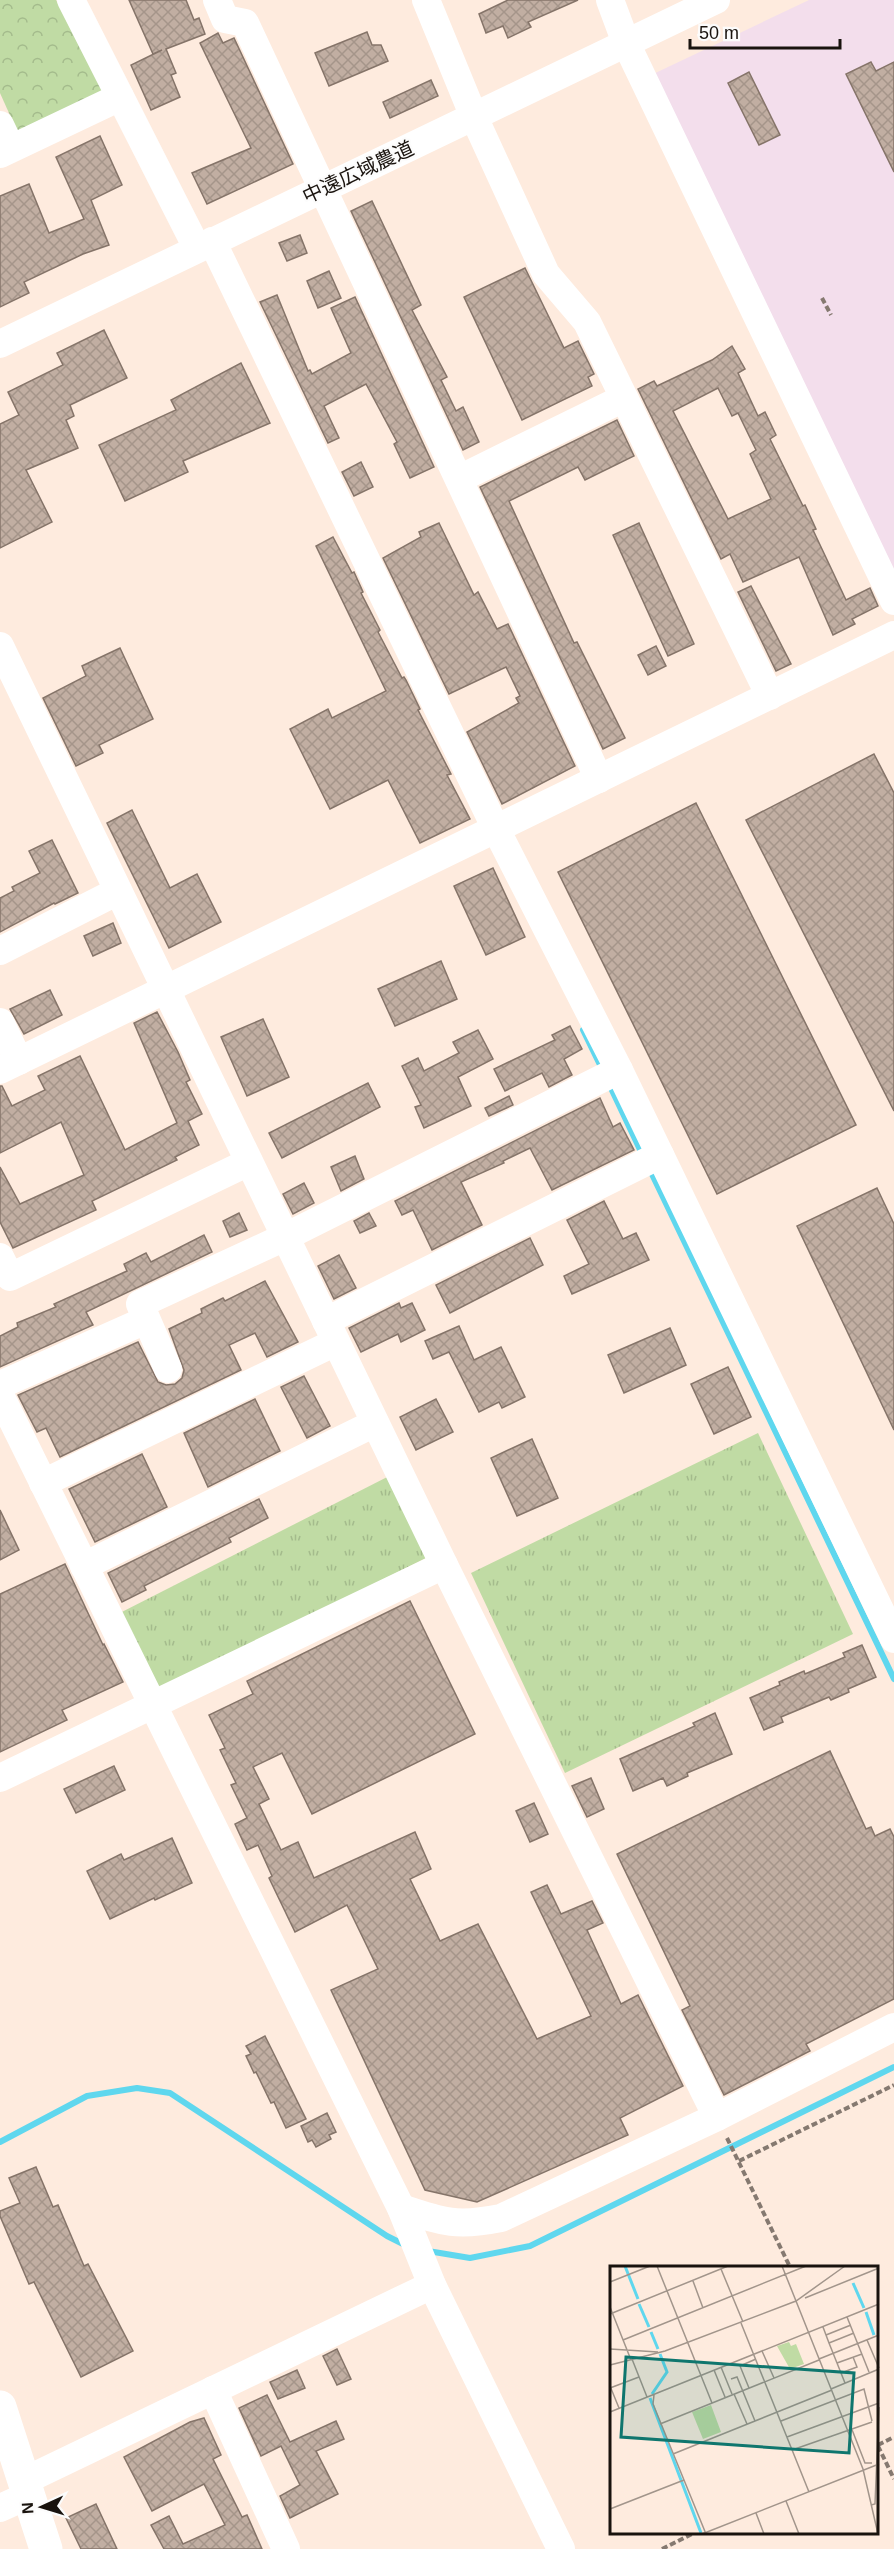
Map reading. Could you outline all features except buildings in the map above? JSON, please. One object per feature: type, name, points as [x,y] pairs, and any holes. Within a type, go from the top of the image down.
[{"type":"main road","points":[[0,2407],[18,2494],[46,2549]]},
{"type":"street","points":[[71,0],[120,97],[204,245],[496,829],[649,1160],[894,1639]]},
{"type":"street","points":[[218,0],[225,19],[245,23],[599,779]]},
{"type":"street","points":[[426,0],[474,117],[546,274],[587,322],[770,696]]},
{"type":"street","points":[[610,0],[626,43],[894,601]]},
{"type":"street","name":"中遠広域農道","points":[[0,344],[716,0]]},
{"type":"street","points":[[4,142],[120,97]]},
{"type":"street","points":[[459,479],[624,398]]},
{"type":"street","points":[[0,1022],[10,1065],[894,635]]},
{"type":"street","points":[[0,646],[444,1565],[717,2117]]},
{"type":"street","points":[[0,951],[118,891]]},
{"type":"street","points":[[168,1369],[140,1304],[285,1237],[609,1075]]},
{"type":"street","points":[[43,1483],[331,1332],[649,1160]]},
{"type":"street","points":[[0,1257],[10,1277],[249,1162]]},
{"type":"street","points":[[0,1385],[146,1320]]},
{"type":"street","points":[[0,1395],[401,2208],[432,2285],[561,2549]]},
{"type":"street","points":[[84,1566],[375,1423]]},
{"type":"street","points":[[0,1778],[444,1565]]},
{"type":"street","points":[[401,2208],[444,2223],[474,2223],[501,2218],[717,2117],[894,2026]]},
{"type":"street","points":[[18,2494],[213,2390],[432,2285]]},
{"type":"street","points":[[213,2390],[286,2549]]},
{"type":"path","points":[[822,298],[831,315]]},
{"type":"path","points":[[738,2161],[894,2085]]},
{"type":"path","points":[[717,2117],[790,2266]]},
{"type":"path","points":[[879,2444],[894,2437]]},
{"type":"path","points":[[879,2447],[894,2479]]},
{"type":"path","points":[[662,2549],[692,2534]]},
{"type":"shaded area","points":[[809,0],[894,0],[894,581],[649,76]]},
{"type":"green space","points":[[0,0],[56,0],[106,89],[17,131],[0,93]]},
{"type":"green space","points":[[758,1433],[853,1634],[565,1773],[471,1573]]},
{"type":"green space","points":[[399,1471],[428,1557],[149,1697],[110,1618]]},
{"type":"waterway","points":[[583,1030],[602,1069]]},
{"type":"waterway","points":[[609,1084],[643,1156]]},
{"type":"waterway","points":[[649,1168],[894,1679]]},
{"type":"waterway","points":[[428,2251],[470,2258],[530,2246],[894,2067]]},
{"type":"waterway","points":[[0,2142],[87,2096],[137,2088],[170,2093],[387,2236],[407,2246]]}]
